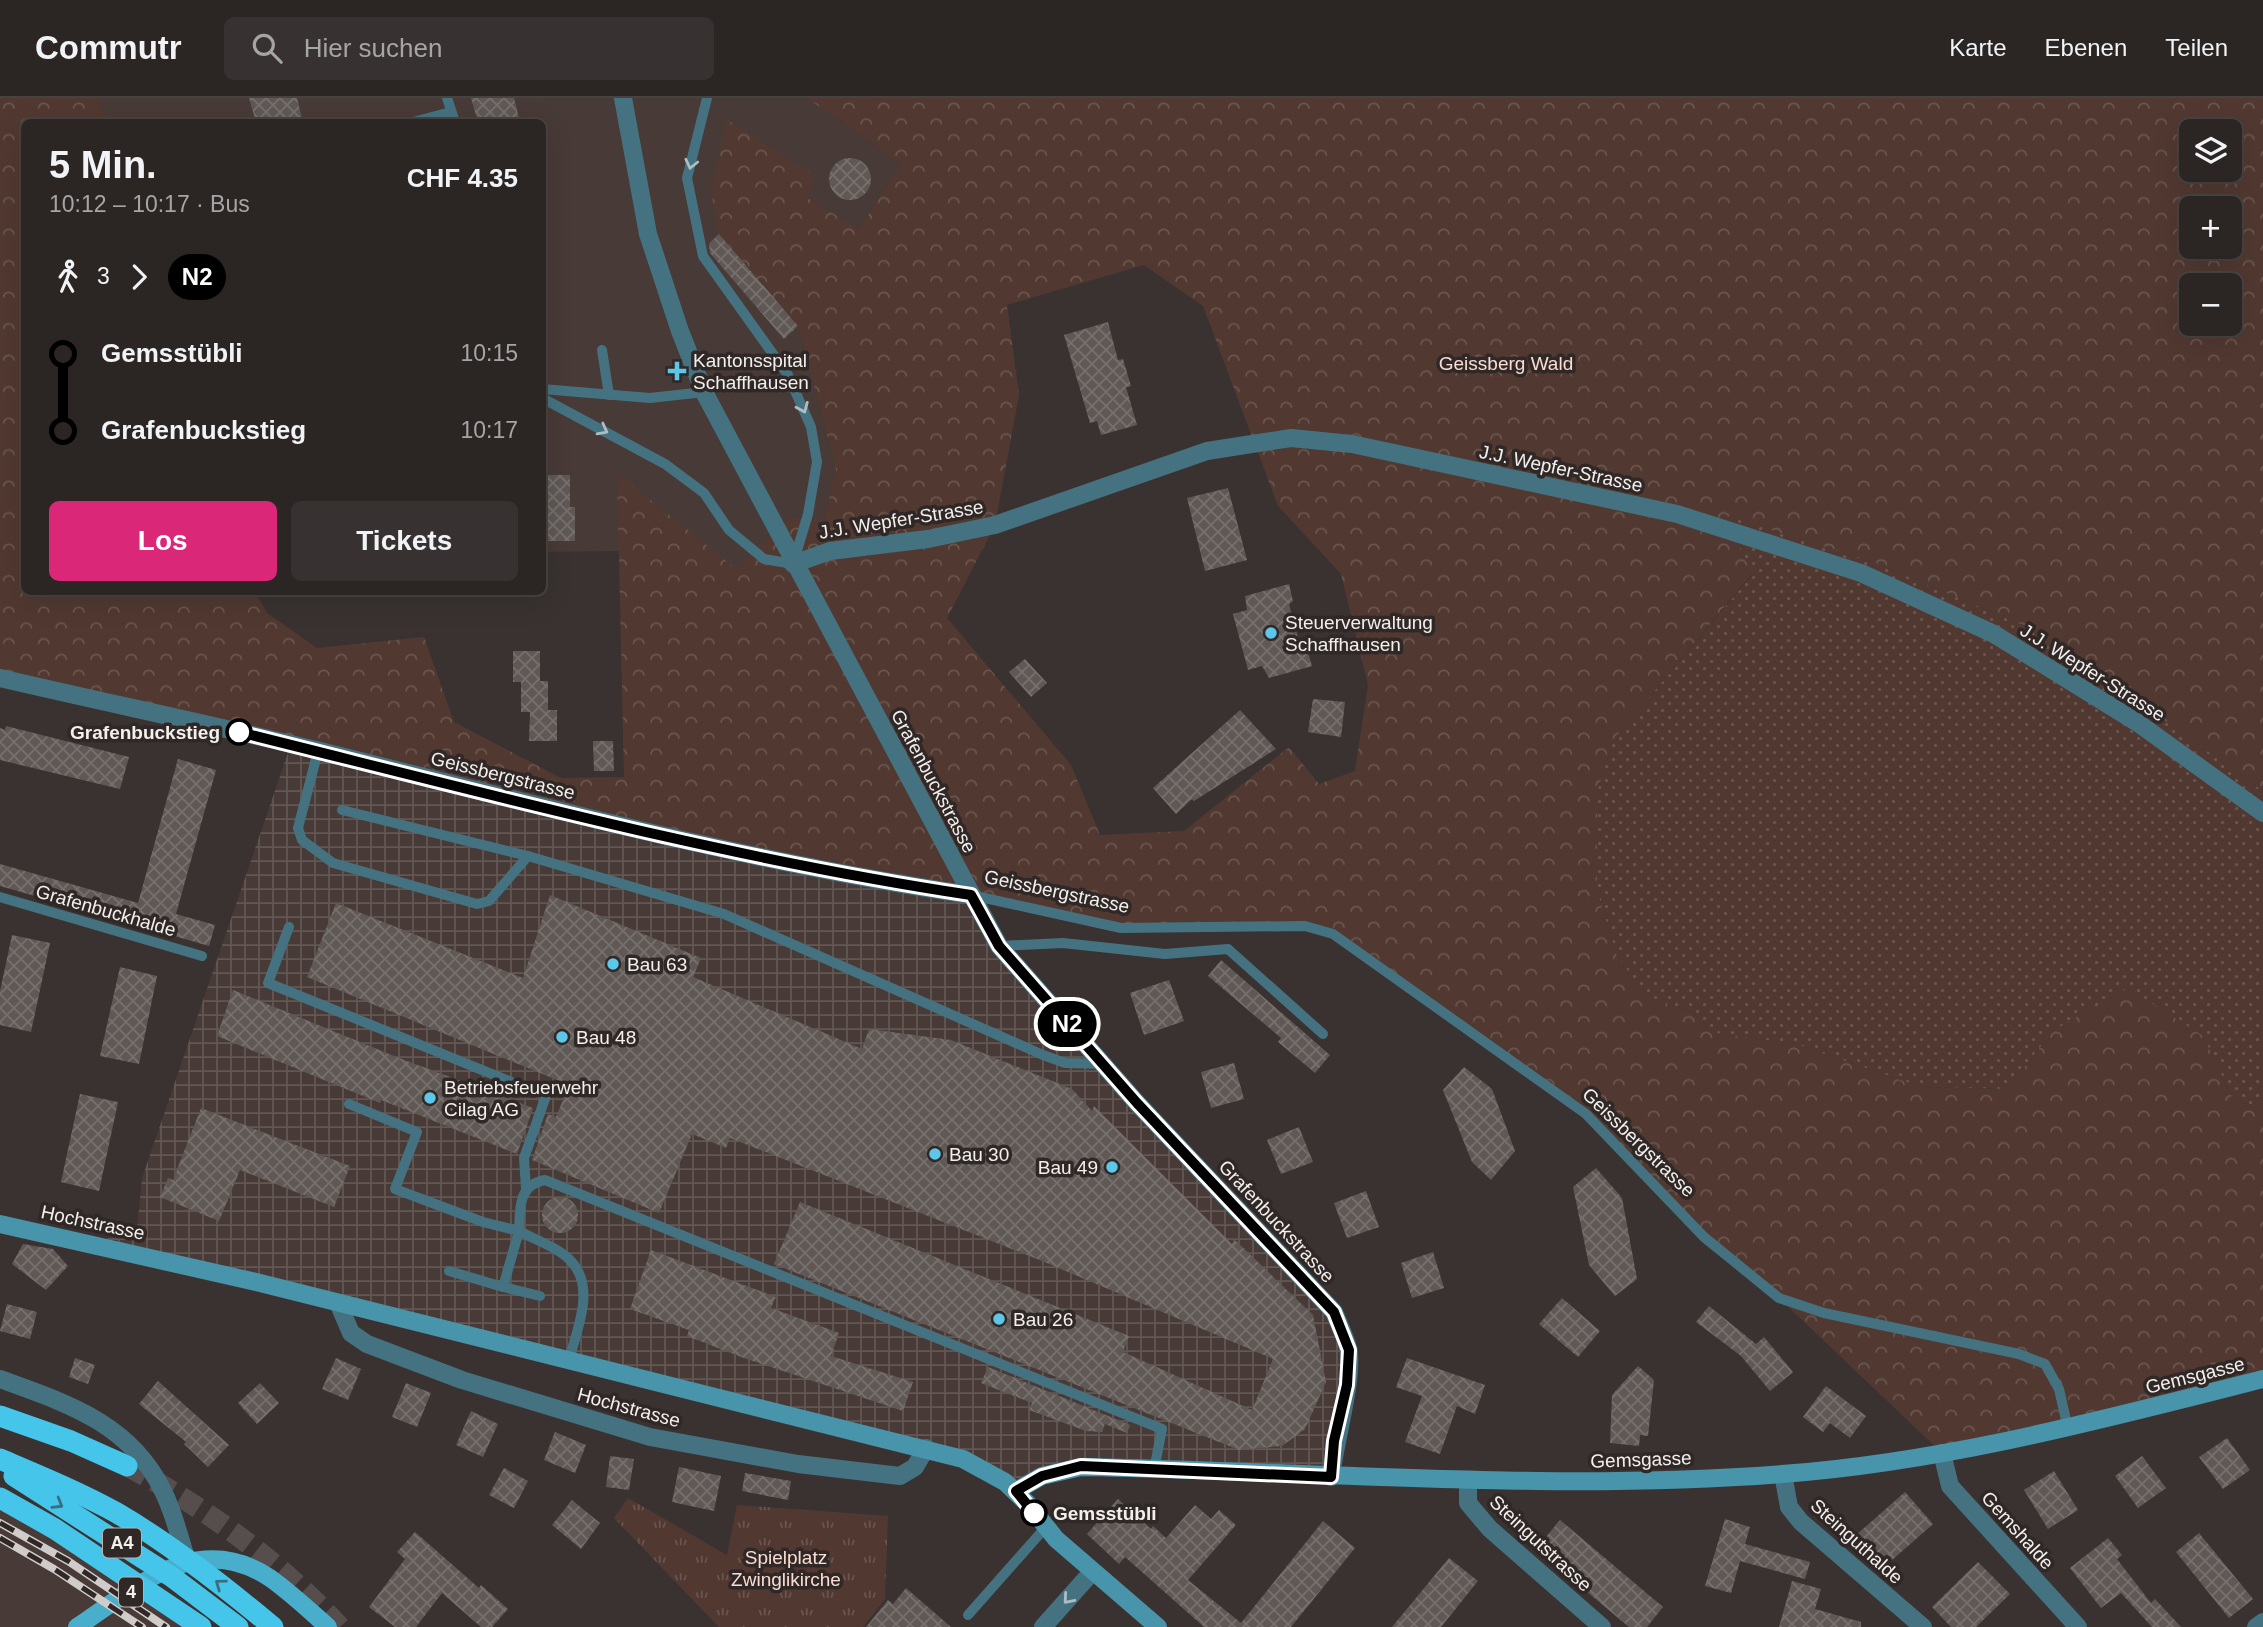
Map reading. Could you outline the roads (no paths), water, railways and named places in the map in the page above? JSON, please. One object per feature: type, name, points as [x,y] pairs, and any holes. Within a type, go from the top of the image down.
[{"type":"highway","points":[[0,1416],[71,1441],[127,1466]]},
{"type":"highway","name":"A4","points":[[0,1459],[80,1493],[118,1514],[228,1590],[273,1627]]},
{"type":"highway","name":"A4","points":[[0,1468],[142,1556],[237,1627]]},
{"type":"highway","points":[[0,1498],[76,1543],[201,1627]]},
{"type":"main road","name":"4","points":[[77,1627],[166,1569],[187,1562],[229,1560],[248,1566],[284,1588],[328,1627]]},
{"type":"street","name":"Grafenbuckstrasse","points":[[623,98],[648,234],[680,331],[704,392],[793,564],[999,946],[1103,1064],[1334,1312],[1349,1350],[1347,1385],[1334,1441],[1331,1477]]},
{"type":"street","name":"J.J. Wepfer-Strasse","points":[[793,564],[830,551],[928,539],[995,525],[1207,451],[1291,438],[1352,444],[1677,514],[1861,573],[1994,634],[2138,723],[2263,813]]},
{"type":"street","name":"Geissbergstrasse","points":[[0,678],[318,751],[535,805],[873,880],[971,895]]},
{"type":"street","name":"Hochstrasse","points":[[0,1224],[158,1258],[339,1305],[926,1448],[980,1466],[1016,1491],[1045,1528],[1092,1572],[1158,1627]]},
{"type":"street","name":"Hochstrasse","points":[[339,1305],[351,1333],[367,1344],[462,1380],[650,1437],[798,1464],[900,1476],[915,1467],[926,1448]]},
{"type":"street","points":[[0,1379],[93,1415],[124,1437],[140,1455],[163,1491],[187,1562]]},
{"type":"street","name":"Gemsgasse","points":[[1016,1491],[1042,1476],[1081,1466],[1468,1482],[1602,1482],[1783,1474],[1942,1453],[2068,1429],[2263,1379]]},
{"type":"street","name":"Gemshalde","points":[[1942,1453],[1950,1486],[2078,1627]]},
{"type":"street","name":"Steinguthalde","points":[[1783,1474],[1789,1507],[1801,1522],[1923,1627]]},
{"type":"street","name":"Steingutstrasse","points":[[1468,1482],[1468,1503],[1490,1529],[1602,1627]]},
{"type":"street","points":[[1043,1627],[1092,1572]]},
{"type":"street","points":[[2256,1627],[2263,1622]]},
{"type":"lane","points":[[447,98],[453,117]]},
{"type":"lane","points":[[546,400],[665,464],[704,493],[729,530],[765,559],[793,564],[808,514],[817,462],[811,427],[788,374],[703,256],[687,178],[706,98]]},
{"type":"lane","points":[[602,350],[609,395]]},
{"type":"lane","points":[[546,388],[650,398],[704,392]]},
{"type":"lane","points":[[318,751],[298,828],[302,840],[323,858],[477,904],[489,901],[528,856]]},
{"type":"lane","points":[[342,810],[528,856],[724,914],[1065,1063],[1103,1064]]},
{"type":"lane","name":"Geissbergstrasse","points":[[971,895],[1121,928],[1305,926],[1333,934],[1586,1114],[1704,1237],[1779,1298],[1824,1313],[2019,1354],[2045,1364],[2060,1389],[2068,1429]]},
{"type":"lane","name":"Grafenbuckhalde","points":[[0,897],[202,956]]},
{"type":"lane","points":[[289,927],[268,983],[546,1096],[524,1158],[526,1189]]},
{"type":"lane","points":[[999,946],[1063,943],[1165,954],[1228,949],[1323,1034]]},
{"type":"lane","points":[[349,1104],[417,1132],[395,1189],[483,1222],[519,1231],[569,1259],[582,1280],[583,1303],[569,1360]]},
{"type":"lane","points":[[503,1287],[519,1231],[519,1204],[526,1189],[535,1182],[545,1180],[1162,1429],[1154,1471]]},
{"type":"lane","points":[[449,1271],[540,1296]]},
{"type":"lane","points":[[968,1615],[1045,1528]]},
{"type":"tunnel","points":[[127,1466],[185,1499],[267,1558],[340,1627]]},
{"type":"railway","points":[[0,1523],[68,1561],[166,1627]]},
{"type":"railway","points":[[0,1538],[54,1569],[142,1627]]},
{"type":"place","name":"Kantonsspital Schaffhausen","points":[[677,371]]},
{"type":"place","name":"Steuerverwaltung Schaffhausen","points":[[1271,633]]},
{"type":"place","name":"Grafenbuckstieg","points":[[239,732]]},
{"type":"place","name":"Bau 63","points":[[613,964]]},
{"type":"place","name":"Bau 48","points":[[562,1037]]},
{"type":"place","name":"Betriebsfeuerwehr Cilag AG","points":[[430,1098]]},
{"type":"place","name":"Bau 30","points":[[935,1154]]},
{"type":"place","name":"Bau 49","points":[[1112,1167]]},
{"type":"place","name":"Bau 26","points":[[999,1319]]},
{"type":"place","name":"Gemsstübli","points":[[1034,1513]]},
{"type":"park label","name":"Geissberg Wald","points":[[1506,363]]},
{"type":"park label","name":"Spielplatz Zwinglikirche","points":[[786,1568]]}]
